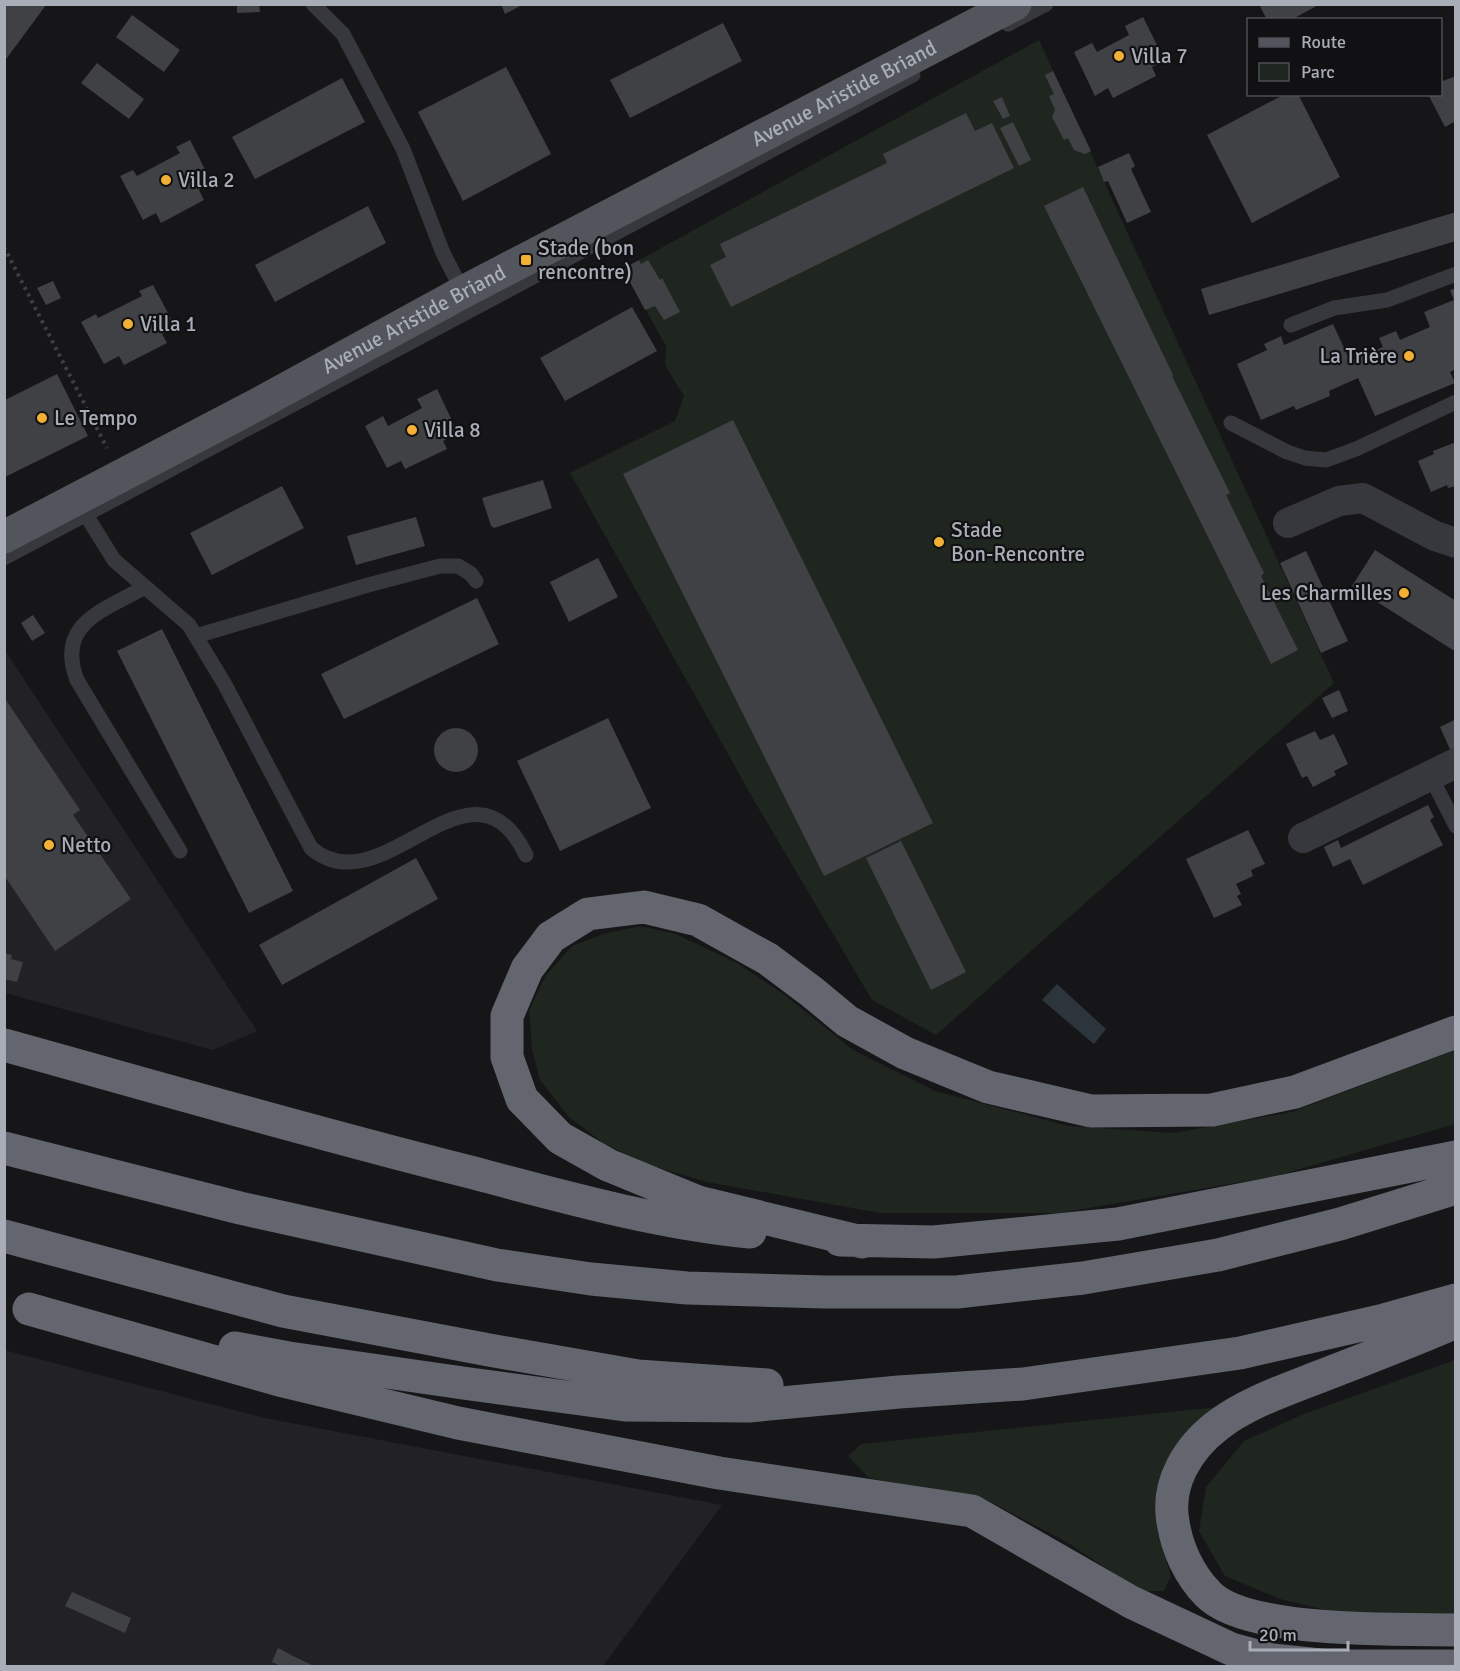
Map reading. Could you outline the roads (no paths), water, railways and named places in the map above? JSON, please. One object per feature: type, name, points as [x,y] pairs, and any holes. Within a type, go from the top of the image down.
[{"type":"highway","points":[[862,1242],[698,1202],[608,1165],[560,1138],[522,1099],[507,1057],[507,1016],[527,969],[551,937],[588,914],[644,907],[698,920],[768,959],[847,1021],[905,1053],[988,1087],[1091,1111],[1212,1110],[1295,1092],[1455,1032]]},
{"type":"highway","points":[[4,1045],[340,1139],[578,1199],[703,1227],[862,1242],[934,1242],[1118,1224],[1455,1157]]},
{"type":"highway","points":[[13,1149],[240,1208],[497,1265],[591,1279],[687,1288],[825,1292],[957,1292],[1083,1278],[1218,1255],[1340,1224],[1455,1188]]},
{"type":"highway","points":[[4,1236],[283,1311],[638,1376],[899,1392]]},
{"type":"highway","points":[[17,1306],[289,1358],[626,1405],[749,1406],[899,1392],[1023,1384],[1240,1353],[1384,1320],[1455,1300]]},
{"type":"highway","points":[[17,1306],[279,1380],[458,1423],[719,1473],[972,1511],[1131,1602],[1231,1649],[1272,1660],[1330,1666],[1455,1666]]},
{"type":"highway","points":[[1455,1322],[1263,1399],[1219,1424],[1193,1448],[1175,1480],[1171,1509],[1175,1536],[1188,1568],[1208,1596],[1239,1612],[1284,1622],[1335,1628],[1455,1630]]},
{"type":"main road","name":"Avenue Aristide Briand","points":[[4,537],[81,507],[120,476],[463,292],[1006,17]]},
{"type":"street","points":[[1288,523],[1339,501],[1363,498],[1435,536],[1455,543]]},
{"type":"street","points":[[1303,838],[1443,769]]},
{"type":"lane","points":[[313,4],[343,34],[358,62],[403,149],[443,253],[463,292]]},
{"type":"lane","points":[[1006,17],[1046,4]]},
{"type":"lane","points":[[4,558],[81,507],[925,69]]},
{"type":"lane","points":[[1291,326],[1334,308],[1387,300],[1455,274]]},
{"type":"lane","points":[[1231,423],[1296,456],[1326,460],[1455,402]]},
{"type":"lane","points":[[81,507],[114,560],[189,625],[224,683],[311,849],[322,858],[345,864],[365,860],[449,820],[479,813],[510,830],[519,840],[526,855]]},
{"type":"lane","points":[[196,636],[440,566],[458,566],[471,574],[476,581]]},
{"type":"lane","points":[[145,587],[81,626],[75,634],[71,654],[72,666],[77,680],[180,851]]},
{"type":"lane","points":[[1443,769],[1455,826]]},
{"type":"place","name":"Villa 7","points":[[1119,56]]},
{"type":"place","name":"Villa 2","points":[[166,180]]},
{"type":"place","name":"Stade (bon rencontre)","points":[[526,260]]},
{"type":"place","name":"Villa 1","points":[[128,324]]},
{"type":"place","name":"La Trière","points":[[1409,356]]},
{"type":"place","name":"Le Tempo","points":[[42,418]]},
{"type":"place","name":"Villa 8","points":[[412,430]]},
{"type":"place","name":"Stade Bon-Rencontre","points":[[939,542]]},
{"type":"place","name":"Les Charmilles","points":[[1404,593]]},
{"type":"place","name":"Netto","points":[[49,845]]}]
